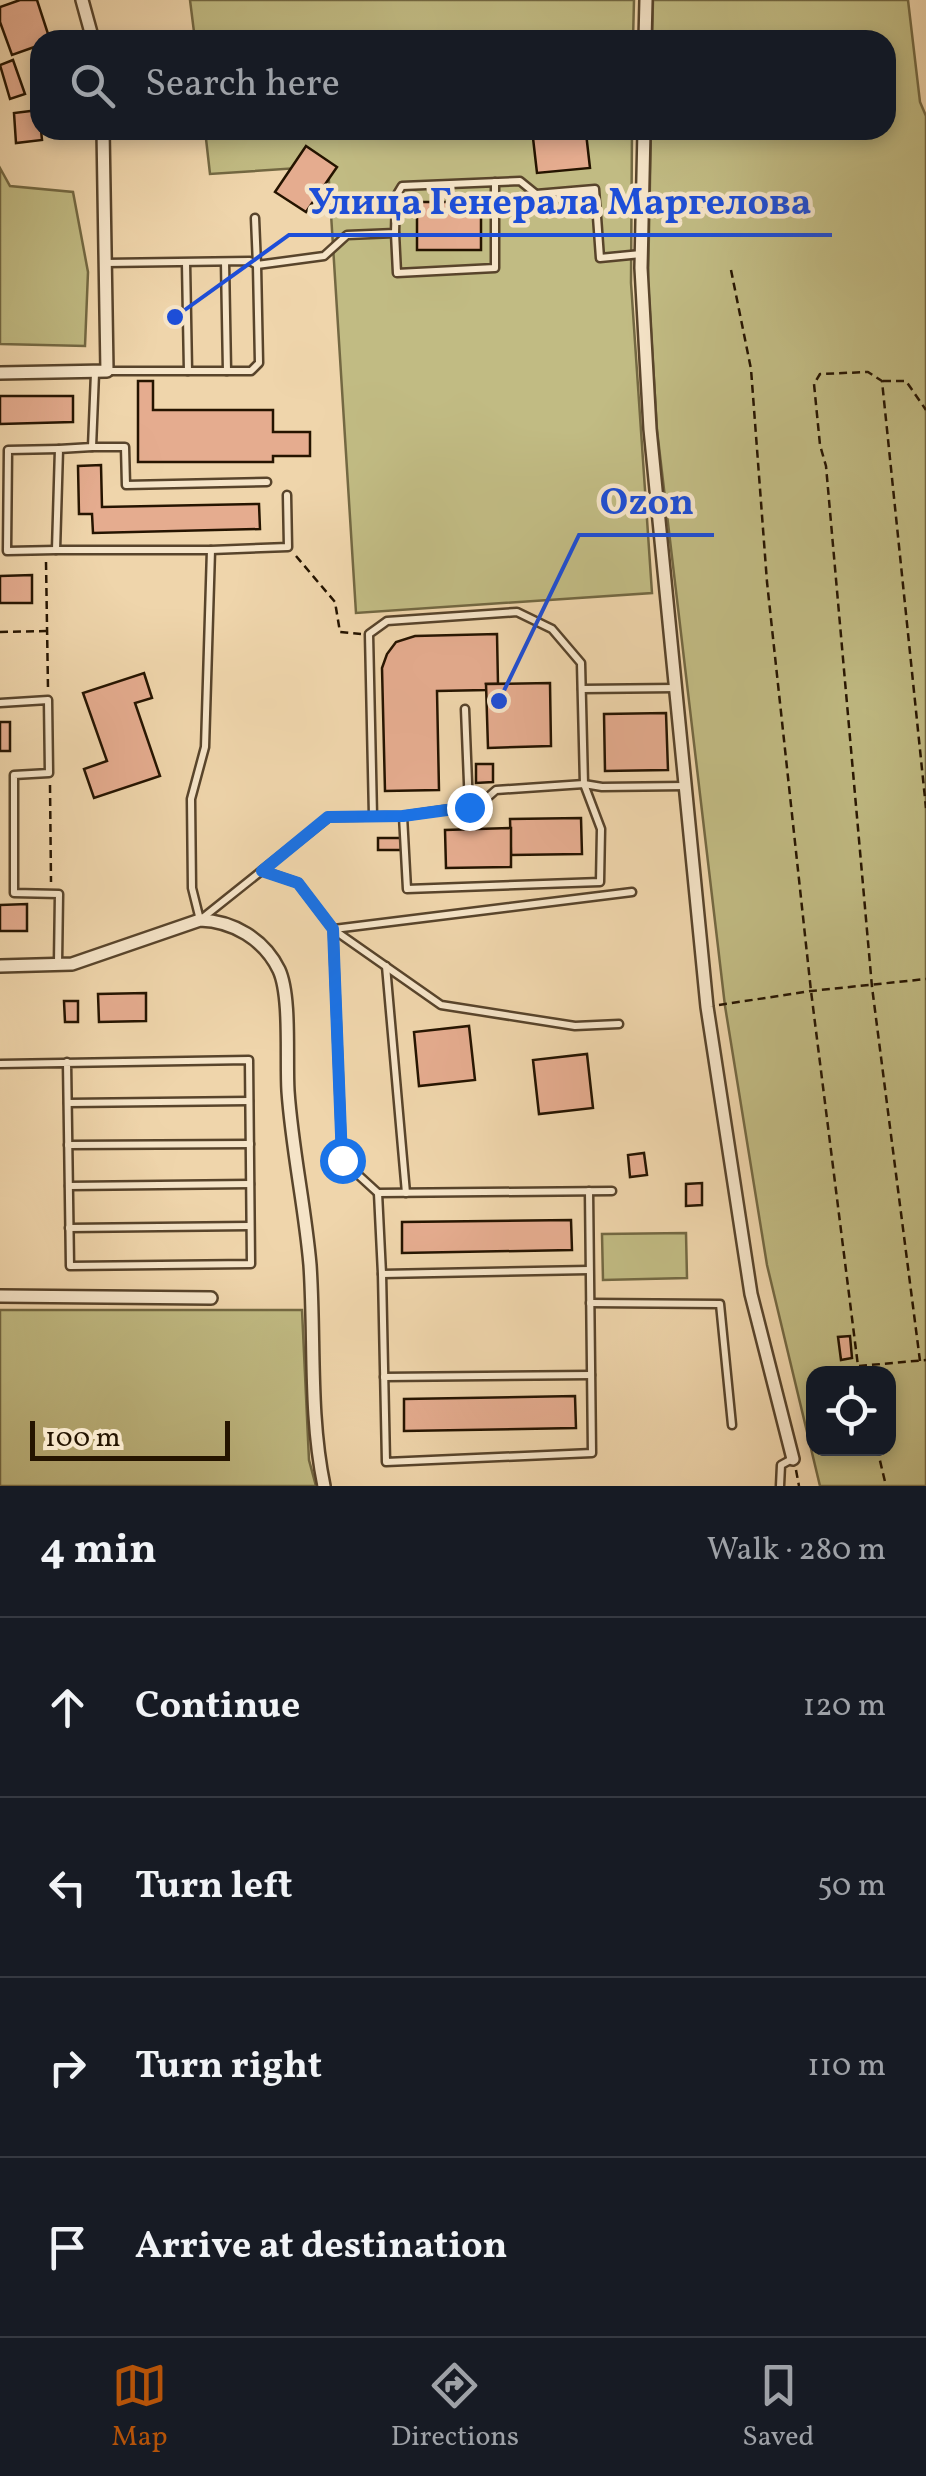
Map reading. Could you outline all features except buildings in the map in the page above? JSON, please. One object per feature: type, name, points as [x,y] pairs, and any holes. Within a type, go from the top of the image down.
[{"type":"street","points":[[82,0],[90,30]]},
{"type":"street","points":[[645,30],[646,0]]},
{"type":"street","points":[[0,372],[101,371],[103,140]]},
{"type":"street","points":[[644,140],[641,254],[650,429],[708,1007],[751,1294],[793,1459]]},
{"type":"street","points":[[0,966],[72,964],[200,920],[214,920],[252,936],[267,950],[283,983],[288,1099],[310,1268],[315,1420],[324,1486]]},
{"type":"street","points":[[0,1296],[211,1298]]},
{"type":"lane","points":[[494,182],[495,268],[397,273],[396,196],[402,186],[494,182],[520,181],[536,194],[595,189],[600,258],[641,254]]},
{"type":"lane","points":[[92,448],[101,371],[251,371],[259,363],[255,218]]},
{"type":"lane","points":[[105,263],[250,261],[257,265],[324,256],[347,235],[395,234]]},
{"type":"lane","points":[[225,262],[226,371]]},
{"type":"lane","points":[[186,263],[188,371]]},
{"type":"lane","points":[[267,482],[126,485],[125,447],[8,450],[8,551],[288,548],[287,495]]},
{"type":"lane","points":[[56,550],[59,449]]},
{"type":"lane","points":[[211,550],[205,747],[192,799],[192,888],[200,920],[328,817],[403,816],[479,806],[496,790],[584,784],[686,786]]},
{"type":"lane","points":[[373,816],[369,634],[387,621],[517,612],[552,629],[581,663],[584,784],[601,829],[600,882],[407,889],[403,816]]},
{"type":"lane","points":[[582,690],[676,688]]},
{"type":"lane","points":[[0,703],[48,700],[50,773],[14,775],[14,893],[59,894],[58,964]]},
{"type":"lane","points":[[465,709],[469,807]]},
{"type":"lane","points":[[262,871],[298,883],[333,929],[440,1005],[576,1026],[619,1024]]},
{"type":"lane","points":[[333,929],[632,892]]},
{"type":"lane","points":[[333,929],[342,1160],[378,1193],[612,1191]]},
{"type":"lane","points":[[386,966],[406,1192]]},
{"type":"lane","points":[[0,1064],[68,1062],[248,1060],[251,1264],[70,1266],[68,1062]]},
{"type":"lane","points":[[68,1103],[249,1102]]},
{"type":"lane","points":[[68,1145],[250,1144]]},
{"type":"lane","points":[[69,1186],[250,1184]]},
{"type":"lane","points":[[378,1193],[386,1462],[592,1453],[589,1192]]},
{"type":"lane","points":[[69,1228],[250,1226]]},
{"type":"lane","points":[[382,1274],[589,1270]]},
{"type":"lane","points":[[590,1303],[720,1304],[732,1425]]},
{"type":"lane","points":[[384,1377],[591,1375]]},
{"type":"lane","points":[[780,1486],[781,1466],[793,1459]]},
{"type":"path","points":[[731,270],[751,369],[766,582],[810,991],[857,1366],[926,1360]]},
{"type":"path","points":[[920,1361],[872,986],[826,466],[820,446],[814,384],[820,374],[868,372],[882,381],[906,382],[926,410]]},
{"type":"path","points":[[882,381],[926,808]]},
{"type":"path","points":[[288,548],[335,602],[340,632],[369,634]]},
{"type":"path","points":[[46,550],[48,700]]},
{"type":"path","points":[[0,632],[47,630]]},
{"type":"path","points":[[50,773],[51,894]]},
{"type":"path","points":[[708,1007],[926,978]]},
{"type":"path","points":[[879,1456],[886,1486]]},
{"type":"path","points":[[793,1459],[799,1486]]},
{"type":"shaded area","points":[[190,0],[634,0],[633,30],[194,30]]},
{"type":"shaded area","points":[[653,0],[908,0],[920,102],[926,116],[926,1486],[820,1486],[813,1456],[896,1456],[896,1366],[806,1366],[806,1428],[767,1265],[725,1006],[657,430],[648,281],[651,140],[896,140],[896,30],[652,30]]},
{"type":"shaded area","points":[[206,140],[632,140],[631,283],[652,593],[356,613],[328,166],[210,174]]},
{"type":"shaded area","points":[[0,168],[10,186],[73,192],[88,272],[85,346],[0,344]]},
{"type":"shaded area","points":[[686,1233],[687,1278],[603,1280],[602,1234]]},
{"type":"shaded area","points":[[0,1310],[302,1310],[309,1460],[316,1486],[0,1486]]},
{"type":"place","name":"Улица Генерала Маргелова","points":[[175,317]]},
{"type":"place","name":"Ozon","points":[[499,701]]},
{"type":"route","points":[[342,1160],[333,929],[298,883],[262,871],[328,817],[403,816],[469,807]]}]
